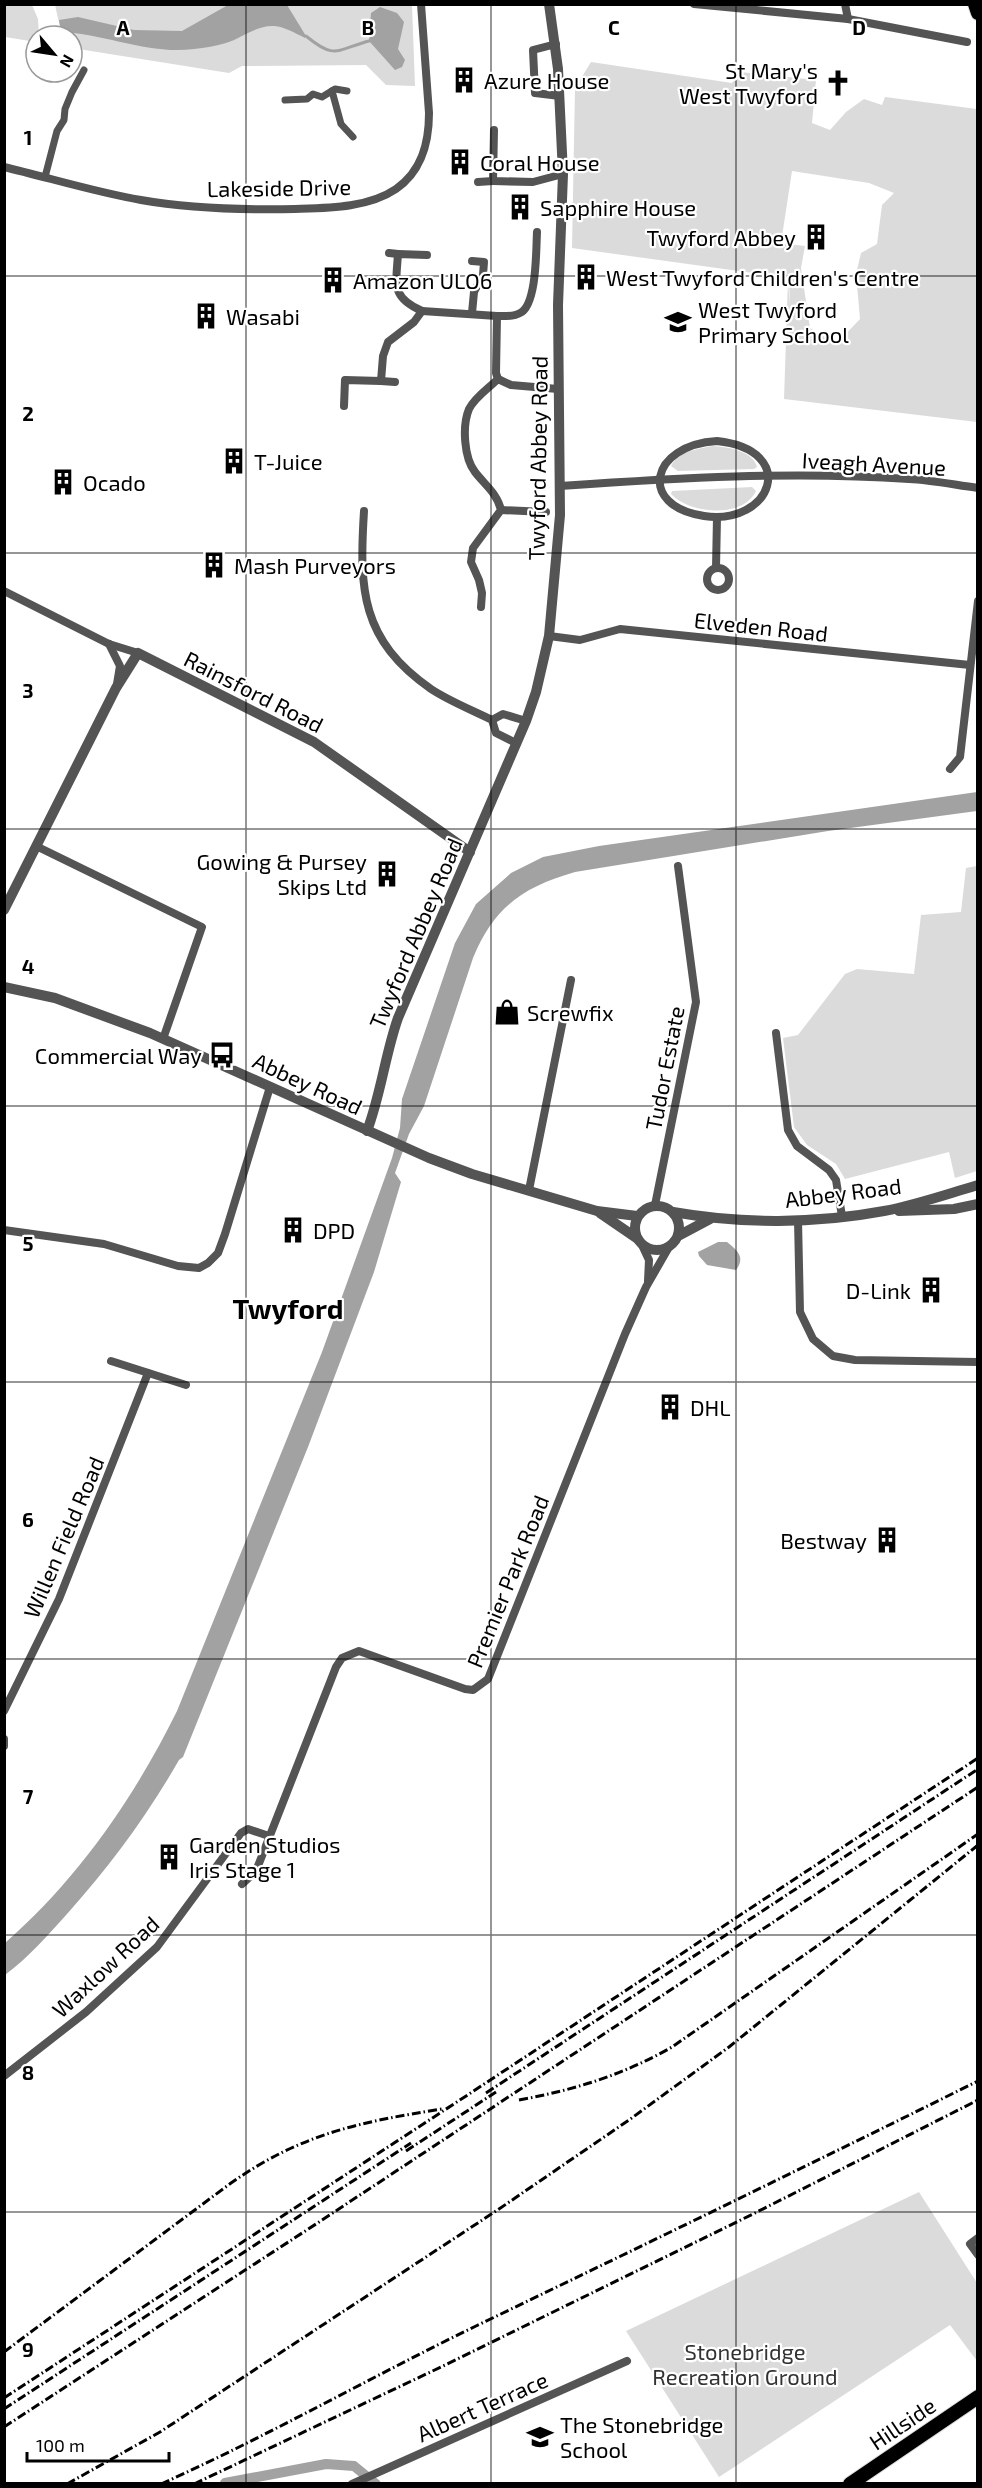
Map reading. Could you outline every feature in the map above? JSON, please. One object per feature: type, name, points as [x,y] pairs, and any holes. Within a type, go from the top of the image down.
[{"type":"main road","points":[[975,4],[978,13]]},
{"type":"main road","name":"Hillside","points":[[850,2484],[978,2397]]},
{"type":"street","name":"Lakeside Drive","points":[[4,167],[141,200],[221,209],[315,209],[379,198],[398,188],[414,172],[425,153],[429,113],[421,4]]},
{"type":"street","name":"Twyford Abbey Road","points":[[367,1131],[376,1104],[390,1038],[526,721],[536,692],[549,636],[560,515],[558,305],[563,174],[560,96],[549,4]]},
{"type":"street","points":[[694,4],[848,20],[967,42]]},
{"type":"street","points":[[845,4],[848,20]]},
{"type":"street","points":[[555,44],[533,50],[535,93],[560,96]]},
{"type":"street","points":[[45,177],[57,131],[64,120],[65,109],[76,84]]},
{"type":"street","points":[[332,91],[341,124],[353,137]]},
{"type":"street","points":[[285,100],[307,99],[312,94],[322,97],[332,91],[347,91]]},
{"type":"street","points":[[493,181],[494,130]]},
{"type":"street","points":[[478,182],[533,182],[563,174]]},
{"type":"street","points":[[427,255],[393,254],[399,296],[408,304],[422,310],[497,316],[522,313],[528,304],[534,279],[537,232]]},
{"type":"street","points":[[471,261],[484,262],[483,275],[474,292],[472,313]]},
{"type":"street","points":[[381,381],[383,356],[388,342],[414,322],[422,310]]},
{"type":"street","points":[[497,316],[496,373],[498,380]]},
{"type":"street","points":[[498,380],[511,385],[558,389]]},
{"type":"street","points":[[498,380],[470,408],[467,418],[467,456],[473,470],[494,493],[501,510]]},
{"type":"street","points":[[344,406],[345,381],[395,382]]},
{"type":"street","name":"Iveagh Avenue","points":[[717,441],[738,445],[756,454],[767,468],[769,476],[765,492],[754,505],[717,517],[689,512],[669,501],[660,479],[661,469],[673,454],[696,444],[717,441]]},
{"type":"street","name":"Iveagh Avenue","points":[[560,486],[660,479],[769,476],[910,478],[978,488]]},
{"type":"street","points":[[501,510],[546,512]]},
{"type":"street","points":[[481,608],[482,592],[471,562],[473,548],[501,510]]},
{"type":"street","points":[[364,512],[361,561],[363,591],[373,621],[387,649],[432,690],[492,720],[496,733],[516,743]]},
{"type":"street","points":[[716,568],[717,517]]},
{"type":"street","name":"Rainsford Road","points":[[4,591],[109,644],[138,653],[314,742],[470,852]]},
{"type":"street","points":[[950,769],[960,757],[978,601]]},
{"type":"street","name":"Elveden Road","points":[[549,636],[580,640],[620,629],[970,665]]},
{"type":"street","points":[[109,644],[120,666],[116,688]]},
{"type":"street","points":[[4,910],[116,688],[138,653]]},
{"type":"street","points":[[492,720],[503,714],[526,721]]},
{"type":"street","points":[[36,846],[202,927],[163,1039]]},
{"type":"street","name":"Tudor Estate","points":[[655,1205],[696,1002],[678,866]]},
{"type":"street","points":[[529,1190],[571,980]]},
{"type":"street","name":"Abbey Road","points":[[4,987],[55,998],[163,1039],[410,1151],[472,1174],[597,1211],[637,1216]]},
{"type":"street","points":[[776,1032],[788,1130],[797,1146],[829,1170],[836,1180],[842,1216]]},
{"type":"street","points":[[4,1230],[104,1244],[178,1266],[199,1268],[218,1253],[270,1087]]},
{"type":"street","name":"Abbey Road","points":[[673,1212],[710,1219],[798,1220],[884,1211],[978,1185]]},
{"type":"street","points":[[884,1211],[954,1209],[978,1204]]},
{"type":"street","points":[[655,1205],[663,1206],[673,1212],[679,1222],[678,1236],[669,1247],[655,1250],[640,1242],[635,1226],[637,1216],[655,1205]]},
{"type":"street","name":"Abbey Road","points":[[597,1211],[640,1242]]},
{"type":"street","name":"Abbey Road","points":[[678,1236],[710,1219]]},
{"type":"street","points":[[798,1220],[800,1312],[813,1339],[833,1356],[855,1360],[978,1362]]},
{"type":"street","name":"Premier Park Road","points":[[640,1242],[649,1260],[646,1287]]},
{"type":"street","name":"Premier Park Road","points":[[242,1884],[256,1871],[336,1667],[342,1658],[359,1651],[465,1689],[473,1690],[488,1679],[615,1358],[646,1287],[669,1247]]},
{"type":"street","points":[[111,1361],[186,1385]]},
{"type":"street","name":"Willen Field Road","points":[[4,1711],[59,1599],[148,1373]]},
{"type":"street","points":[[4,1739],[4,1746]]},
{"type":"street","name":"Waxlow Road","points":[[4,2076],[86,2012],[157,1947],[241,1833],[248,1829],[269,1836]]},
{"type":"street","points":[[978,2238],[970,2244],[978,2255]]},
{"type":"street","name":"Albert Terrace","points":[[352,2484],[627,2361]]},
{"type":"green space","points":[[4,5],[32,5],[38,24],[24,24],[24,40],[5,37]]},
{"type":"green space","points":[[55,5],[412,5],[415,86],[386,85],[366,65],[242,66],[229,73],[84,50],[84,24],[59,24]]},
{"type":"green space","points":[[591,62],[732,83],[740,72],[816,80],[812,123],[830,130],[846,112],[864,99],[882,105],[885,97],[977,109],[977,422],[784,399],[788,281],[790,307],[789,278],[572,248],[575,88]],"holes":[[[792,171],[869,183],[894,193],[882,205],[877,244],[861,253],[856,274],[860,319],[836,344],[810,328],[801,268],[805,246],[781,243]]]},
{"type":"green space","points":[[713,446],[745,454],[751,457],[757,467],[754,469],[678,471],[671,466],[684,454]]},
{"type":"green space","points":[[752,487],[756,491],[749,500],[728,510],[690,506],[671,494],[672,491]]},
{"type":"green space","points":[[977,866],[977,1171],[955,1178],[949,1152],[845,1179],[836,1164],[807,1145],[794,1127],[783,1038],[798,1035],[845,974],[857,969],[914,974],[921,915],[961,912],[966,868]]},
{"type":"green space","name":"Stonebridge Recreation Ground","points":[[919,2192],[977,2283],[977,2361],[950,2325],[719,2477],[626,2331]]},
{"type":"shaded area","points":[[228,5],[287,5],[306,36],[305,38],[290,30],[268,26],[214,46],[198,49],[161,49],[84,35],[84,24],[60,24],[59,20],[78,17],[134,30],[182,31]]},
{"type":"shaded area","points":[[380,7],[397,13],[404,22],[398,49],[405,60],[402,67],[395,70],[369,41],[371,13]]},
{"type":"shaded area","points":[[977,792],[977,811],[828,831],[575,872],[525,892],[501,912],[490,925],[473,958],[424,1106],[409,1134],[395,1173],[401,1182],[374,1272],[308,1447],[183,1757],[141,1821],[98,1878],[38,1946],[5,1975],[5,1943],[57,1892],[102,1836],[142,1775],[177,1711],[322,1352],[392,1158],[400,1128],[402,1099],[455,943],[476,904],[511,873],[543,857],[599,846]]},
{"type":"shaded area","points":[[718,1242],[727,1242],[739,1254],[740,1261],[736,1270],[707,1265],[699,1256],[698,1252]]},
{"type":"waterway","points":[[306,36],[330,51],[342,50],[369,41]]},
{"type":"waterway","points":[[225,2483],[326,2464],[354,2466],[376,2484]]},
{"type":"railway","points":[[4,2398],[978,1758]]},
{"type":"railway","points":[[486,2093],[978,1769]]},
{"type":"railway","points":[[4,2427],[978,1787]]},
{"type":"railway","points":[[519,2100],[598,2080],[635,2066],[672,2047],[978,1834]]},
{"type":"railway","points":[[67,2484],[160,2432],[499,2209],[629,2120],[729,2047],[978,1845]]},
{"type":"railway","points":[[161,2484],[241,2446],[476,2326],[978,2081]]},
{"type":"railway","points":[[406,2151],[496,2092]]},
{"type":"railway","points":[[194,2484],[441,2367],[755,2213],[978,2100]]},
{"type":"railway","points":[[4,2352],[257,2166],[307,2141],[332,2132],[384,2119],[442,2109]]},
{"type":"railway","points":[[4,2409],[411,2143]]},
{"type":"place","name":"Azure House","points":[[464,80]]},
{"type":"place","name":"St Mary's West Twyford","points":[[838,83]]},
{"type":"place","name":"Coral House","points":[[460,162]]},
{"type":"place","name":"Sapphire House","points":[[520,207]]},
{"type":"place","name":"Twyford Abbey","points":[[816,237]]},
{"type":"place","name":"West Twyford Children's Centre","points":[[586,277]]},
{"type":"place","name":"Amazon ULO6","points":[[333,280]]},
{"type":"place","name":"Wasabi","points":[[206,316]]},
{"type":"place","name":"West Twyford Primary School","points":[[678,322]]},
{"type":"place","name":"T-Juice","points":[[234,461]]},
{"type":"place","name":"Ocado","points":[[63,482]]},
{"type":"place","name":"Mash Purveyors","points":[[214,565]]},
{"type":"place","name":"Gowing & Pursey Skips Ltd","points":[[387,874]]},
{"type":"place","name":"Screwfix","points":[[507,1012]]},
{"type":"place","name":"Commercial Way","points":[[222,1055]]},
{"type":"place","name":"DPD","points":[[293,1230]]},
{"type":"place","name":"D-Link","points":[[931,1290]]},
{"type":"place","name":"DHL","points":[[670,1407]]},
{"type":"place","name":"Bestway","points":[[887,1540]]},
{"type":"place","name":"Garden Studios Iris Stage 1","points":[[169,1857]]},
{"type":"place","name":"The Stonebridge School","points":[[540,2437]]},
{"type":"district","name":"Twyford","points":[[288,1308]]}]
